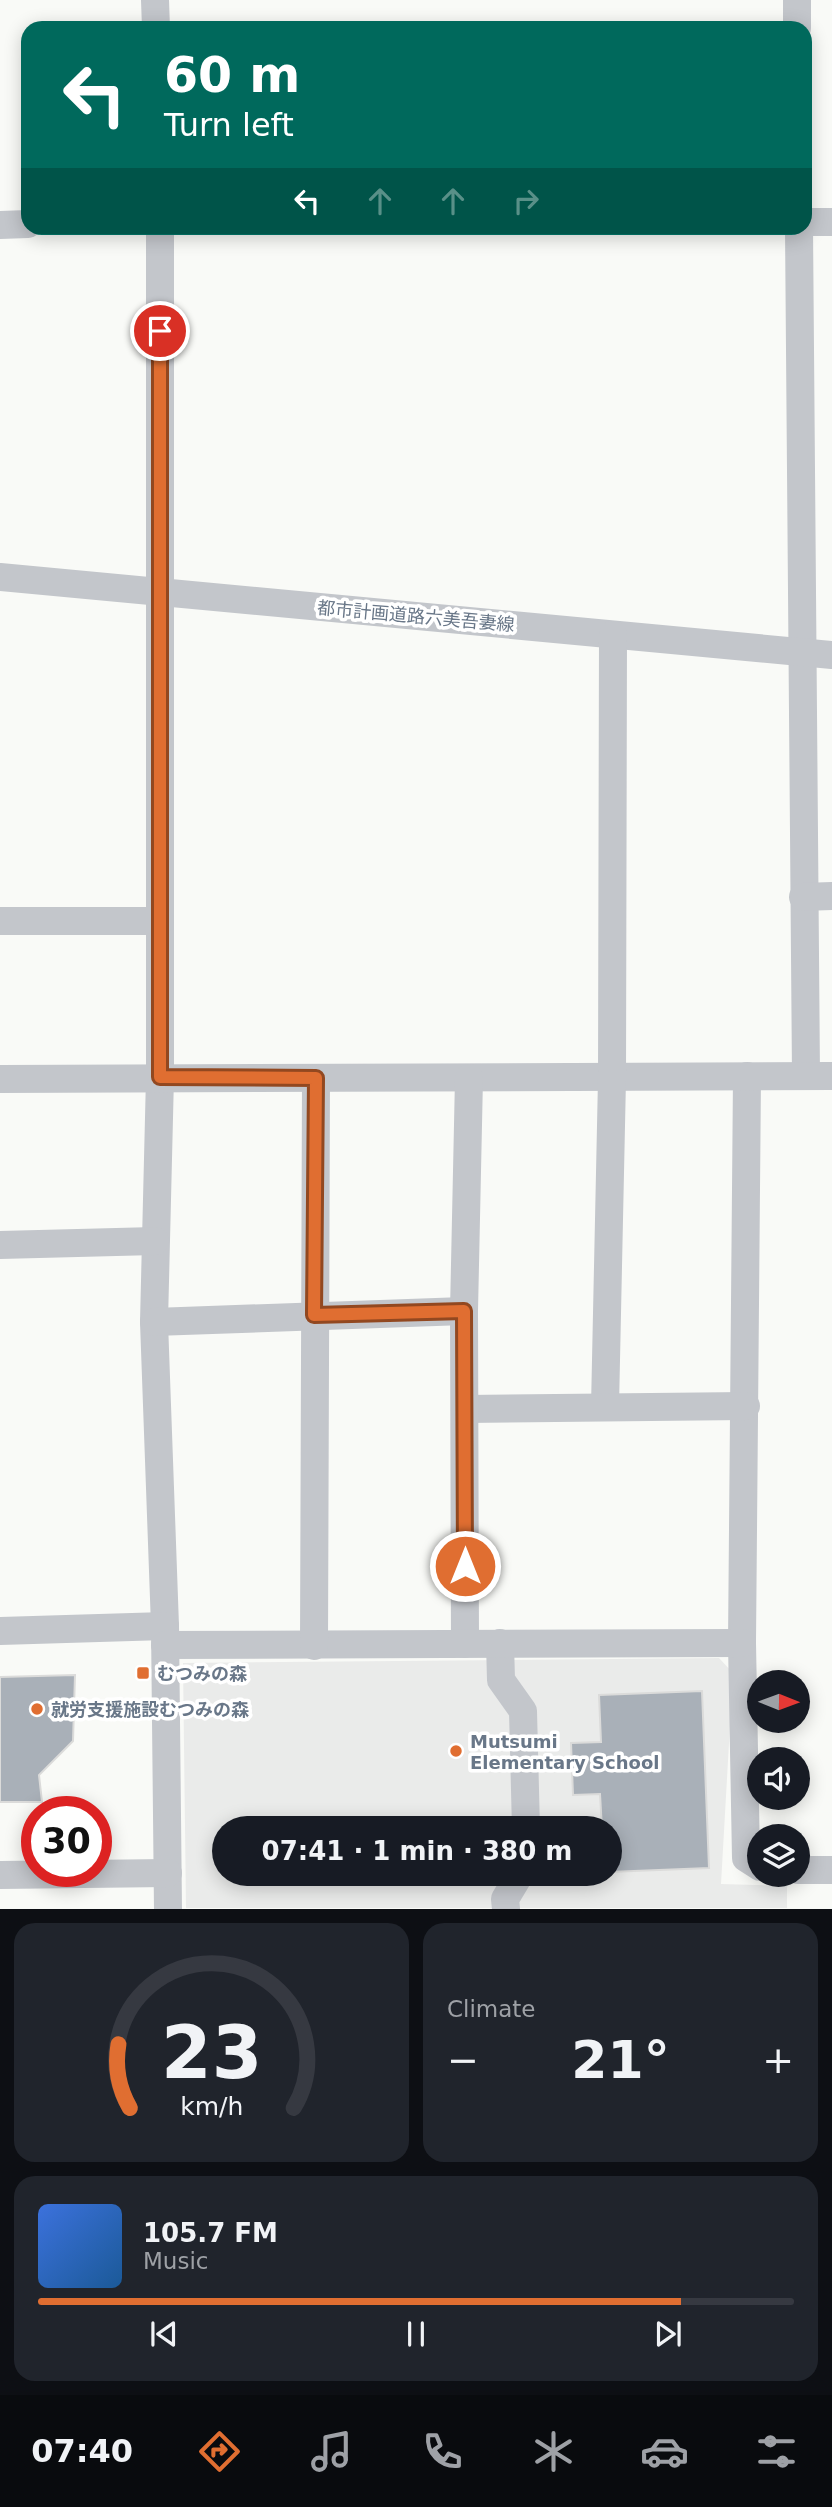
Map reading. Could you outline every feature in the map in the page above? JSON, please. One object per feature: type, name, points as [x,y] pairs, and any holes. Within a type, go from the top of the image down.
[{"type":"street","points":[[155,0],[156,21]]},
{"type":"street","points":[[797,0],[797,21]]},
{"type":"street","points":[[812,222],[832,222]]},
{"type":"street","points":[[0,225],[21,224]]},
{"type":"street","points":[[160,235],[160,1077],[154,1322],[165,1635],[168,1909]]},
{"type":"street","points":[[0,1079],[611,1079],[819,1076],[803,897],[799,235]]},
{"type":"street","name":"都市計画道路六美吾妻線","points":[[0,577],[832,656]]},
{"type":"street","points":[[605,1407],[611,1079],[613,635]]},
{"type":"street","points":[[803,897],[832,896]]},
{"type":"street","points":[[0,921],[160,921]]},
{"type":"street","points":[[747,1076],[742,1643],[747,1859]]},
{"type":"street","points":[[314,1646],[316,1078]]},
{"type":"street","points":[[465,1644],[464,1311],[469,1078]]},
{"type":"street","points":[[0,1245],[155,1241]]},
{"type":"street","points":[[154,1322],[464,1311]]},
{"type":"street","points":[[465,1409],[746,1406]]},
{"type":"street","points":[[0,1632],[165,1635],[314,1646],[742,1643]]},
{"type":"street","points":[[500,1643],[501,1680],[523,1711],[526,1816]]},
{"type":"street","points":[[810,1870],[832,1870]]},
{"type":"street","points":[[0,1875],[167,1874]]},
{"type":"street","points":[[506,1909],[505,1899],[513,1886]]},
{"type":"shaded area","name":"Mutsumi Elementary School","points":[[719,1658],[733,1673],[721,1884],[787,1887],[787,1908],[186,1908],[183,1663]]},
{"type":"building","name":"就労支援施設むつみの森","points":[[75,1675],[73,1741],[39,1775],[41,1796],[21,1796],[21,1802],[0,1802],[0,1677]]},
{"type":"building","points":[[702,1691],[709,1868],[622,1871],[622,1816],[601,1816],[600,1794],[573,1795],[571,1743],[601,1742],[599,1695]]},
{"type":"place","name":"むつみの森","points":[[143,1673]]},
{"type":"place","name":"就労支援施設むつみの森","points":[[37,1709]]},
{"type":"place","name":"Mutsumi Elementary School","points":[[456,1751]]},
{"type":"route","points":[[160,331],[160,1077],[316,1078],[314,1315],[464,1311],[465,1566]]}]
